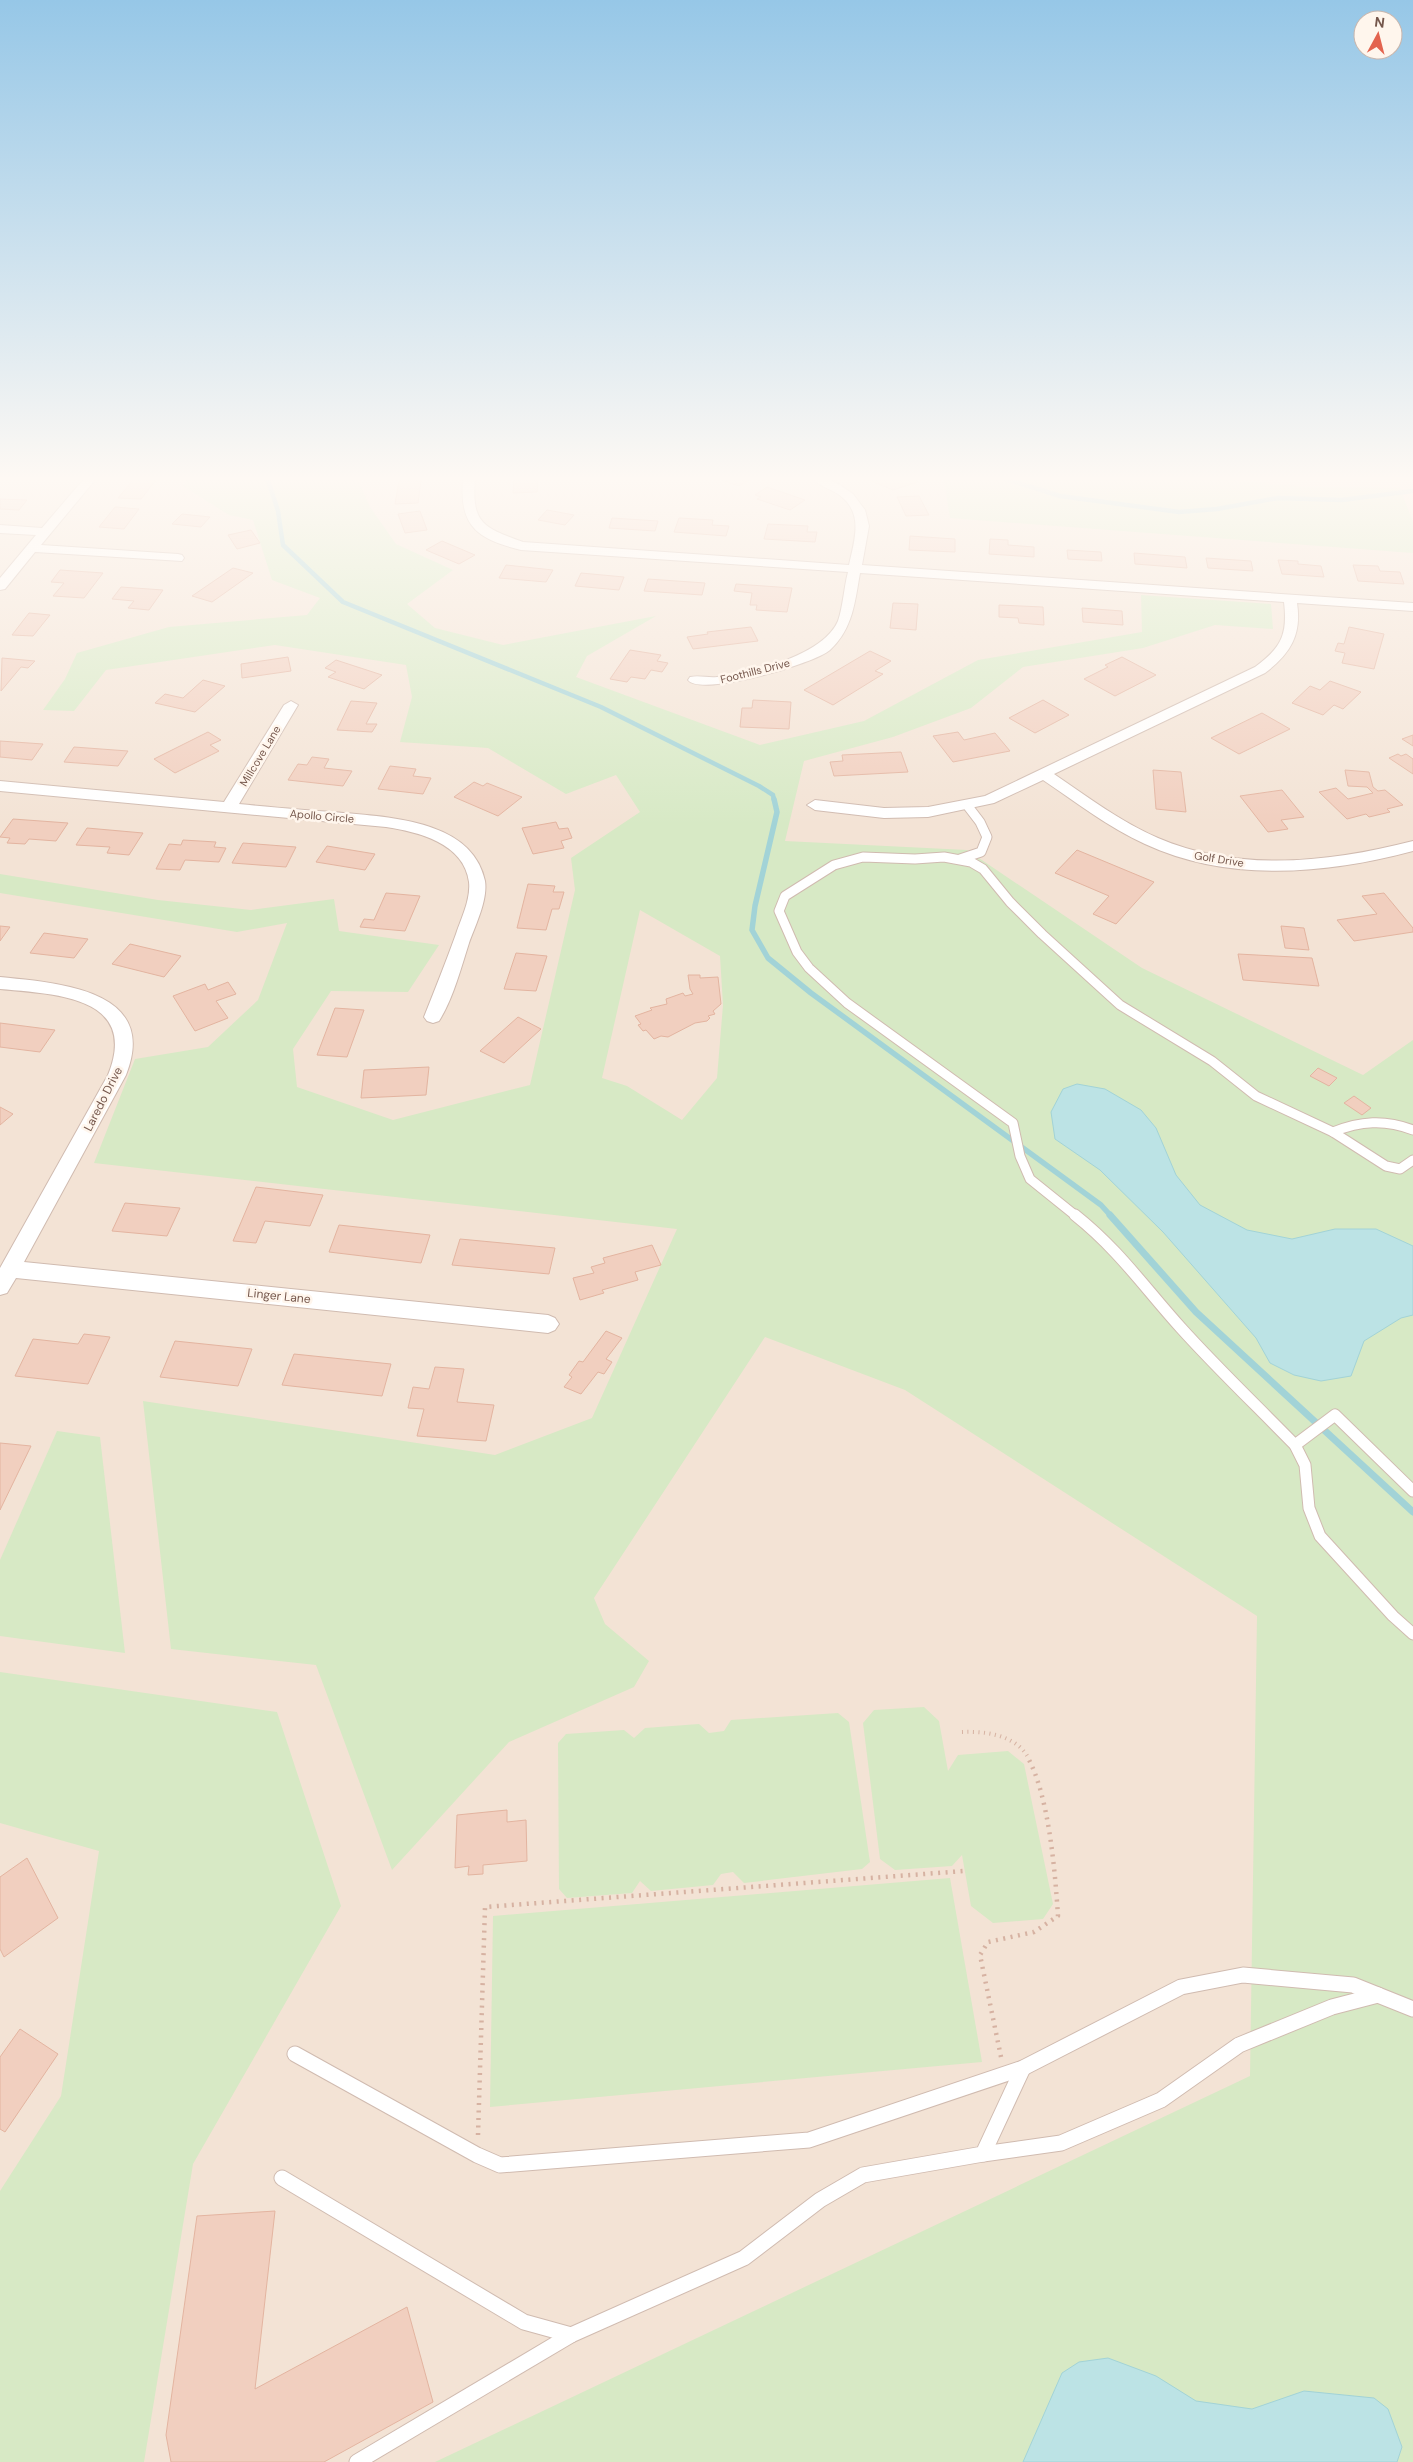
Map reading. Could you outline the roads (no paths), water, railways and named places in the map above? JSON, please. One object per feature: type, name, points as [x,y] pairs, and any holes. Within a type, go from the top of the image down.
[{"type":"street","name":"Foothills Drive","points":[[695,680],[716,681],[778,666],[811,655],[825,647],[844,622],[850,595]]},
{"type":"street","points":[[1245,595],[1413,607]]},
{"type":"street","points":[[815,805],[884,813],[928,812],[989,800],[1260,670],[1270,663],[1286,646],[1291,637],[1293,619],[1290,598]]},
{"type":"street","name":"Millcove Lane","points":[[229,807],[291,706]]},
{"type":"street","name":"Golf Drive","points":[[1044,774],[1119,824],[1147,839],[1169,849],[1233,863],[1311,864],[1360,858],[1413,846]]},
{"type":"street","name":"Apollo Circle","points":[[0,786],[418,826],[452,843],[465,856],[477,884],[473,905],[433,1017]]},
{"type":"street","name":"Laredo Drive","points":[[0,984],[61,990],[89,997],[105,1007],[117,1018],[123,1031],[125,1051],[117,1075],[0,1286]]},
{"type":"street","name":"Linger Lane","points":[[10,1268],[548,1324]]},
{"type":"lane","points":[[959,859],[980,852],[987,837],[980,822],[967,805]]},
{"type":"lane","points":[[1413,1160],[1403,1168],[1394,1169],[1334,1132],[1256,1096],[1212,1061],[1120,1005],[1036,928],[1010,902],[983,869],[971,862],[959,859],[863,857],[848,860],[834,865],[785,896],[779,910],[797,952],[810,968],[846,1003],[1013,1123],[1020,1156],[1030,1179],[1098,1233],[1125,1260],[1181,1328],[1295,1444],[1305,1465],[1310,1508],[1320,1536],[1393,1616],[1413,1634]]},
{"type":"lane","points":[[1334,1132],[1361,1122],[1400,1124],[1413,1130]]},
{"type":"lane","points":[[1295,1444],[1335,1415],[1413,1491]]},
{"type":"lane","points":[[295,2054],[477,2155],[500,2164],[524,2164],[809,2140],[1023,2068],[1181,1987],[1242,1975],[1353,1985],[1413,2008]]},
{"type":"lane","points":[[357,2462],[571,2336],[744,2258],[820,2200],[863,2175],[983,2154],[1061,2143],[1161,2100],[1239,2045],[1332,2007],[1379,1994]]},
{"type":"lane","points":[[983,2154],[1023,2068]]},
{"type":"lane","points":[[282,2178],[524,2322],[571,2336]]},
{"type":"water","points":[[1077,1084],[1105,1089],[1141,1110],[1156,1128],[1176,1175],[1200,1205],[1247,1230],[1292,1239],[1335,1229],[1376,1229],[1413,1246],[1413,1315],[1401,1318],[1364,1341],[1351,1376],[1321,1381],[1294,1375],[1270,1363],[1256,1338],[1163,1232],[1100,1170],[1055,1139],[1051,1112],[1063,1089]]},
{"type":"water","points":[[1108,2358],[1156,2376],[1196,2401],[1252,2409],[1304,2391],[1374,2398],[1388,2409],[1402,2447],[1397,2462],[1023,2462],[1062,2373],[1079,2362]]},
{"type":"waterway","points":[[336,595],[343,602],[601,707],[759,786],[773,795],[774,800]]},
{"type":"waterway","points":[[774,799],[777,812],[755,906],[752,930],[768,958],[811,993],[1101,1205],[1111,1216]]},
{"type":"waterway","points":[[1110,1215],[1196,1312],[1413,1512]]}]
